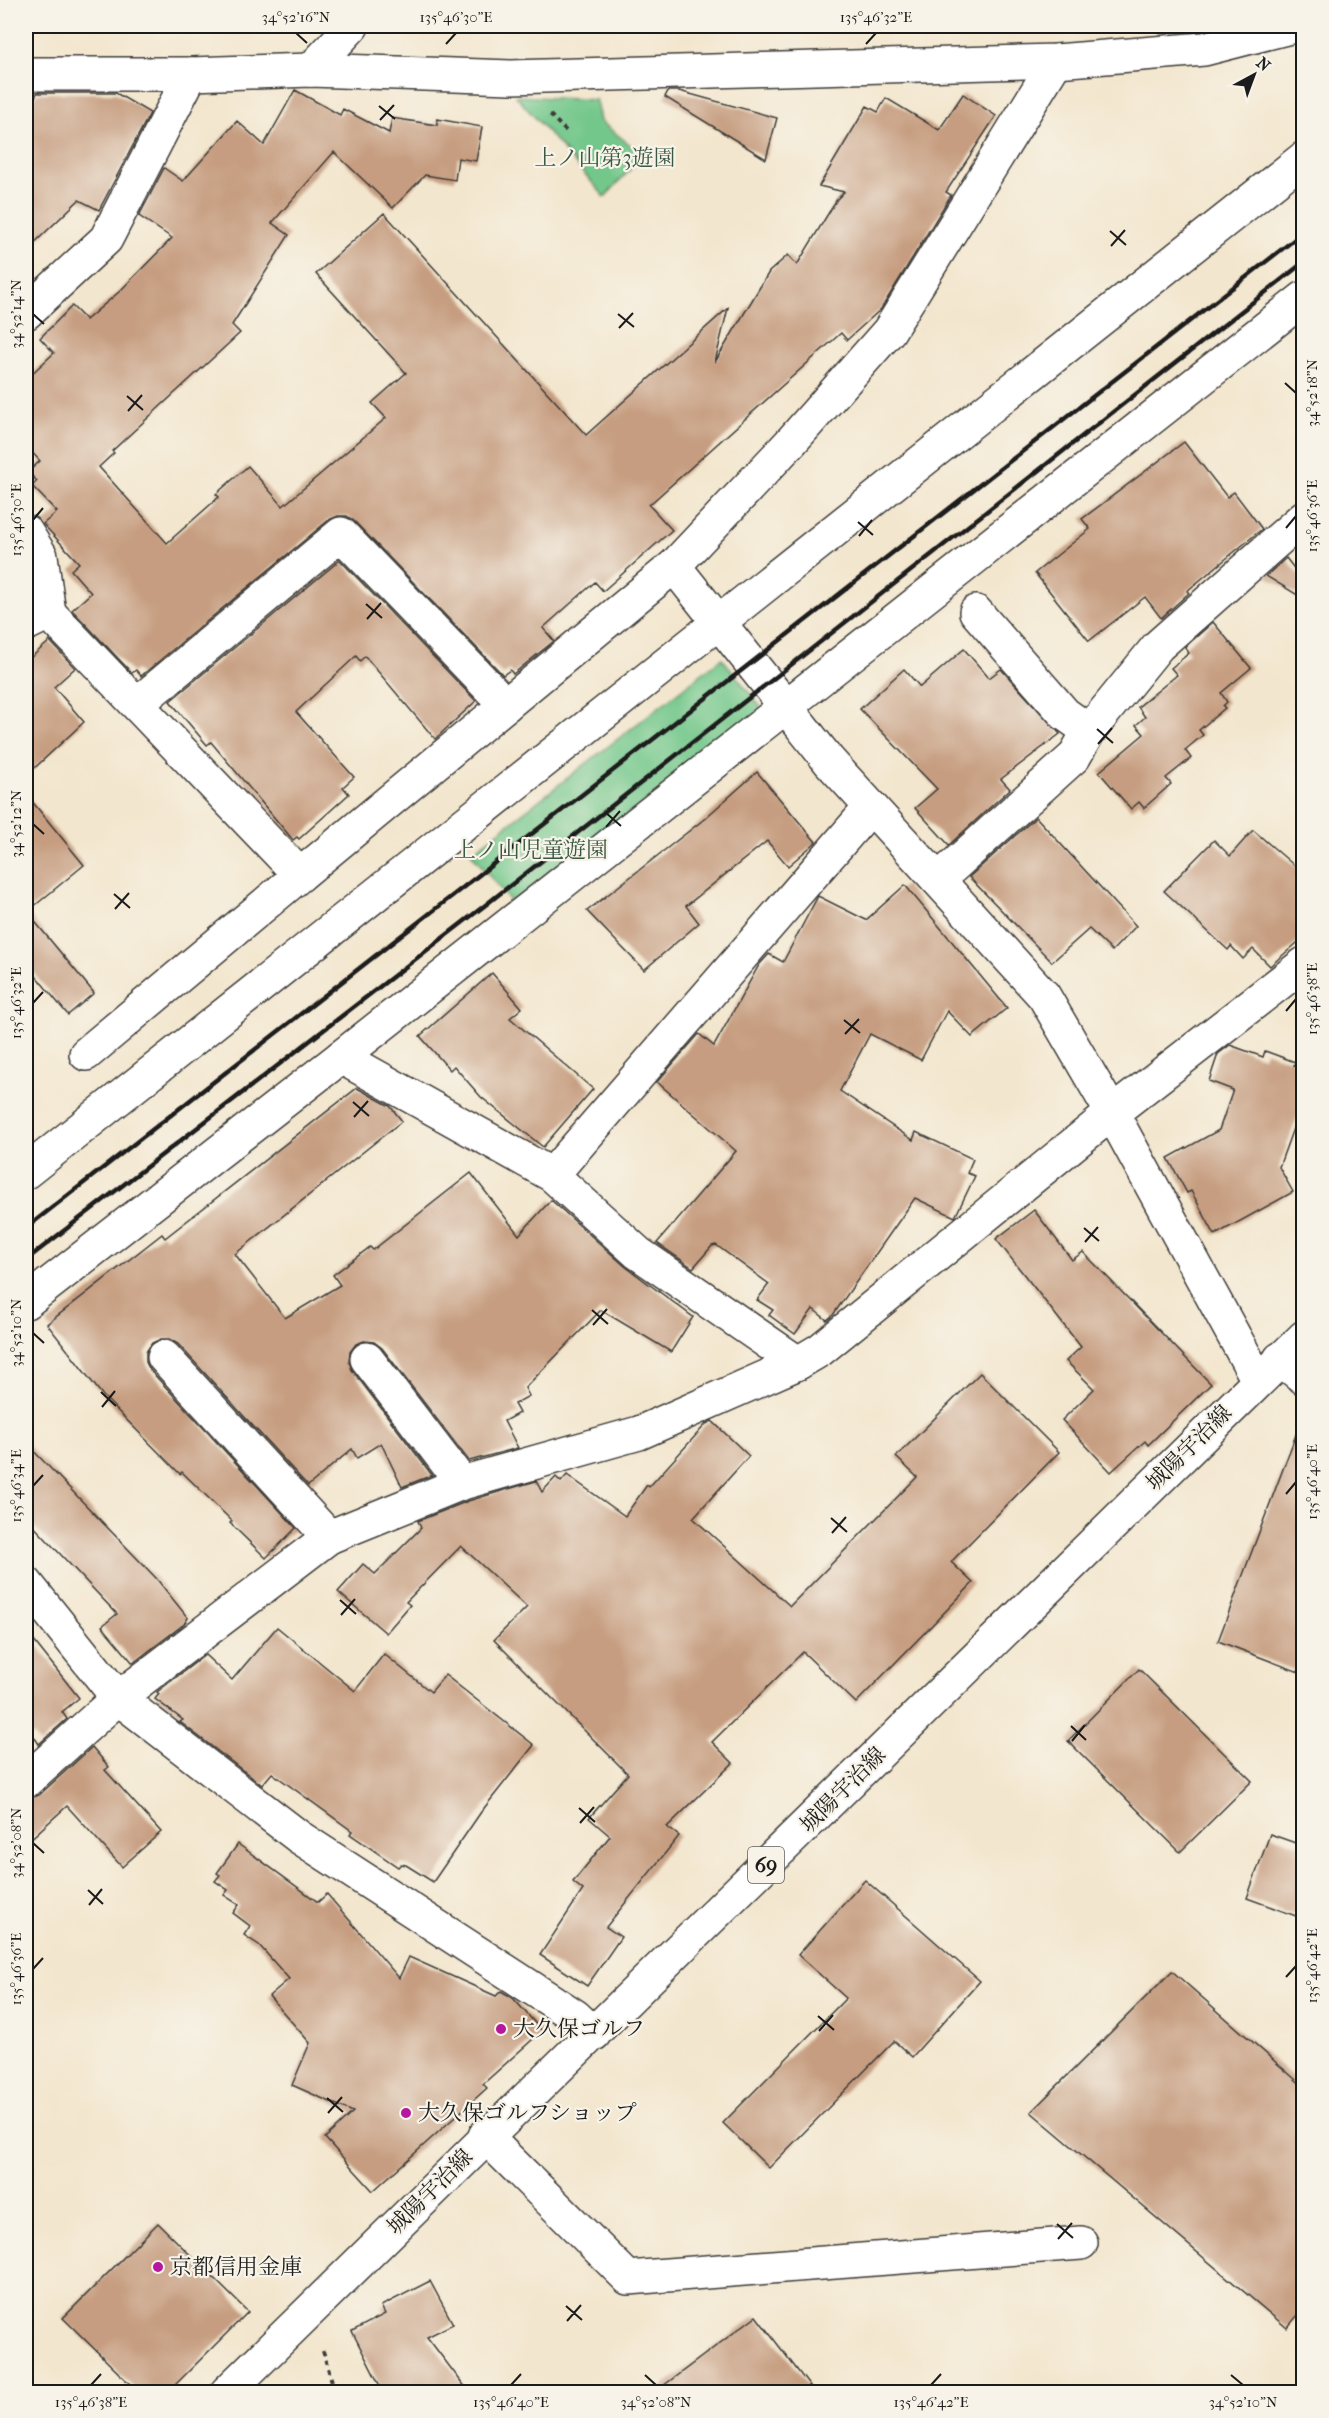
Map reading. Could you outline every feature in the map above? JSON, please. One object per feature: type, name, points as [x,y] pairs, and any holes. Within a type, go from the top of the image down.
[{"type":"street","points":[[311,70],[352,26]]},
{"type":"street","points":[[26,74],[191,74],[311,70],[511,77],[1056,61],[1204,49],[1294,26]]},
{"type":"street","points":[[86,1054],[674,566],[790,443],[889,331],[1056,61]]},
{"type":"street","points":[[26,313],[106,239],[191,74]]},
{"type":"street","points":[[26,1172],[1304,158]]},
{"type":"street","points":[[26,1302],[341,1057],[1304,298]]},
{"type":"street","points":[[938,880],[1074,757],[1089,731],[1158,646],[1304,517]]},
{"type":"street","points":[[26,532],[42,556],[37,618],[137,704],[300,875]]},
{"type":"street","points":[[137,704],[341,534],[506,705]]},
{"type":"street","points":[[674,566],[829,761],[1044,996],[1112,1113],[1281,1373]]},
{"type":"street","points":[[976,612],[1065,714],[1089,731]]},
{"type":"street","points":[[552,1175],[871,807]]},
{"type":"street","points":[[26,1780],[118,1698],[329,1537],[462,1483],[639,1433],[798,1363],[820,1350],[1112,1113],[1304,964]]},
{"type":"street","points":[[341,1057],[552,1175],[638,1253],[798,1363]]},
{"type":"street","name":"城陽宇治線","points":[[227,2392],[485,2136],[1281,1373],[1304,1337]]},
{"type":"street","points":[[164,1358],[329,1537]]},
{"type":"street","points":[[367,1359],[462,1483]]},
{"type":"street","points":[[26,1583],[118,1698],[299,1837],[575,2016],[594,2034]]},
{"type":"street","points":[[485,2136],[628,2278],[1081,2243]]},
{"type":"path","points":[[322,2349],[335,2392]]},
{"type":"green space","name":"上ノ山第3遊園","points":[[516,96],[596,100],[600,121],[643,155],[605,197]]},
{"type":"green space","name":"上ノ山児童遊園","points":[[722,658],[763,710],[515,907],[471,853]]},
{"type":"building","points":[[295,90],[340,115],[343,109],[389,133],[392,118],[437,125],[437,119],[482,127],[476,161],[458,158],[455,180],[425,175],[393,208],[334,152],[272,223],[289,235],[232,325],[240,333],[112,451],[114,453],[99,467],[167,543],[219,497],[216,494],[248,466],[283,506],[386,418],[372,403],[406,373],[316,274],[384,213],[586,435],[728,308],[715,362],[769,272],[788,255],[797,265],[837,199],[844,192],[819,186],[867,106],[878,112],[886,98],[939,130],[963,94],[996,116],[946,192],[951,195],[881,309],[847,340],[841,333],[649,505],[672,530],[603,591],[595,582],[543,628],[554,641],[513,674],[510,670],[503,675],[354,521],[347,516],[338,516],[329,520],[141,676],[136,670],[132,673],[72,610],[91,593],[71,570],[79,563],[43,524],[57,512],[32,486],[37,481],[28,472],[40,461],[26,446],[26,379],[54,353],[40,338],[72,306],[86,320],[120,291],[172,238],[139,216],[164,168],[183,181],[237,121],[264,145]]},
{"type":"building","points":[[668,91],[679,91],[777,118],[766,159],[665,97]]},
{"type":"building","points":[[37,93],[116,93],[150,113],[99,210],[79,200],[26,251],[26,115]]},
{"type":"building","points":[[1184,442],[1227,497],[1234,492],[1262,529],[1187,591],[1189,593],[1161,618],[1145,597],[1089,641],[1035,573],[1090,529],[1082,519]]},
{"type":"building","points":[[1286,558],[1304,581],[1304,599],[1266,576]]},
{"type":"building","points":[[340,560],[476,701],[435,739],[365,656],[360,661],[356,656],[296,712],[354,777],[343,787],[349,794],[299,839],[297,837],[293,840],[211,742],[207,745],[170,701]]},
{"type":"building","points":[[1213,622],[1251,668],[1221,693],[1227,702],[1223,706],[1225,708],[1199,730],[1203,735],[1185,750],[1191,758],[1166,778],[1171,784],[1144,808],[1139,802],[1131,809],[1099,772],[1144,734],[1136,725],[1145,717],[1138,707],[1177,675],[1171,668],[1189,653],[1185,647]]},
{"type":"building","points":[[50,641],[75,668],[54,687],[84,722],[26,776],[26,655],[29,659]]},
{"type":"building","points":[[964,649],[989,678],[1001,669],[1060,734],[1001,779],[1010,789],[949,845],[915,808],[937,789],[860,709],[904,669],[920,687]]},
{"type":"building","points":[[757,772],[816,842],[788,866],[767,841],[686,906],[699,923],[644,970],[587,911],[703,820]]},
{"type":"building","points":[[26,794],[84,865],[27,912],[94,993],[68,1015],[26,964]]},
{"type":"building","points":[[1036,817],[1136,926],[1112,951],[1089,929],[1052,962],[969,877]]},
{"type":"building","points":[[1253,830],[1304,874],[1303,938],[1270,966],[1253,949],[1243,959],[1231,946],[1228,950],[1164,891],[1214,840],[1230,856]]},
{"type":"building","points":[[905,885],[1007,1008],[972,1037],[947,1011],[921,1060],[870,1034],[840,1091],[913,1140],[916,1132],[973,1159],[967,1173],[975,1176],[955,1217],[915,1198],[833,1315],[827,1320],[813,1309],[795,1334],[769,1315],[773,1310],[757,1300],[769,1284],[716,1245],[712,1246],[693,1268],[657,1243],[736,1151],[657,1082],[699,1034],[714,1046],[759,965],[769,954],[783,962],[818,896],[866,920]]},
{"type":"building","points":[[492,973],[522,1008],[510,1018],[593,1089],[543,1147],[481,1097],[454,1066],[450,1070],[420,1036]]},
{"type":"building","points":[[1230,1045],[1263,1057],[1265,1051],[1295,1062],[1294,1066],[1304,1069],[1304,1098],[1279,1167],[1293,1192],[1215,1235],[1191,1191],[1187,1193],[1168,1158],[1219,1130],[1233,1090],[1209,1081],[1218,1054]]},
{"type":"building","points":[[357,1088],[390,1106],[402,1121],[235,1254],[285,1318],[340,1285],[333,1275],[370,1247],[373,1250],[471,1173],[519,1235],[551,1200],[626,1267],[693,1317],[671,1352],[601,1310],[525,1388],[529,1396],[514,1404],[519,1413],[504,1421],[518,1448],[469,1461],[382,1348],[374,1342],[364,1341],[356,1344],[350,1352],[349,1362],[352,1370],[432,1475],[402,1487],[381,1443],[357,1458],[352,1449],[308,1486],[178,1344],[169,1339],[161,1339],[152,1343],[146,1352],[146,1362],[150,1370],[296,1528],[266,1558],[230,1523],[232,1521],[182,1472],[180,1474],[103,1396],[47,1324],[162,1234],[165,1238]]},
{"type":"building","points":[[1034,1210],[1072,1260],[1083,1252],[1211,1384],[1148,1445],[1145,1441],[1111,1472],[1062,1420],[1094,1389],[1066,1361],[1081,1347],[996,1239]]},
{"type":"building","points":[[980,1373],[1059,1452],[951,1562],[973,1583],[856,1703],[803,1652],[712,1742],[733,1763],[667,1827],[679,1836],[606,1927],[621,1937],[587,1986],[540,1955],[583,1890],[573,1882],[610,1836],[589,1818],[628,1774],[494,1640],[527,1607],[461,1546],[406,1602],[410,1605],[386,1633],[338,1592],[363,1564],[375,1574],[421,1528],[418,1521],[468,1501],[536,1481],[542,1492],[556,1477],[561,1482],[567,1475],[625,1516],[647,1485],[649,1487],[706,1424],[712,1421],[749,1456],[693,1518],[790,1606],[917,1477],[896,1457]]},
{"type":"building","points":[[1300,1424],[1304,1424],[1304,1674],[1218,1641]]},
{"type":"building","points":[[26,1443],[156,1578],[188,1618],[184,1624],[133,1663],[102,1626],[117,1614],[26,1518]]},
{"type":"building","points":[[277,1627],[355,1691],[384,1654],[431,1692],[445,1675],[534,1745],[481,1812],[433,1882],[406,1865],[401,1864],[398,1867],[350,1834],[352,1831],[272,1773],[262,1785],[180,1722],[183,1720],[155,1699],[159,1694],[157,1692],[205,1655],[232,1680]]},
{"type":"building","points":[[26,1631],[79,1698],[62,1712],[67,1719],[39,1744],[33,1735],[26,1741]]},
{"type":"building","points":[[1139,1669],[1252,1781],[1180,1852],[1068,1741]]},
{"type":"building","points":[[92,1747],[109,1767],[105,1770],[161,1832],[122,1867],[67,1806],[26,1843],[26,1799],[39,1795]]},
{"type":"building","points":[[1270,1834],[1304,1846],[1304,1919],[1247,1898]]},
{"type":"building","points":[[238,1844],[318,1902],[327,1894],[399,1978],[409,1957],[496,1996],[501,1991],[513,1998],[542,2031],[483,2084],[487,2088],[373,2191],[325,2138],[353,2112],[292,2085],[310,2043],[269,1996],[289,1979],[259,1945],[244,1935],[250,1926],[233,1913],[239,1905],[224,1895],[228,1890],[215,1881],[220,1875],[217,1873]]},
{"type":"building","points":[[865,1880],[980,1981],[912,2057],[894,2041],[769,2168],[723,2123],[846,1998],[798,1955]]},
{"type":"building","points":[[1172,1971],[1304,2087],[1304,2308],[1287,2328],[1031,2112]]},
{"type":"building","name":"京都信用金庫","points":[[158,2223],[248,2312],[168,2392],[138,2392],[63,2318]]},
{"type":"building","points":[[430,2281],[453,2324],[427,2337],[469,2392],[383,2392],[352,2331],[385,2314],[381,2306]]},
{"type":"building","points":[[756,2316],[814,2392],[655,2392]]},
{"type":"railway","points":[[26,1228],[1304,232]]},
{"type":"railway","points":[[26,1260],[488,903],[1304,262]]},
{"type":"place","name":"大久保ゴルフ","points":[[501,2029]]},
{"type":"place","name":"大久保ゴルフショップ","points":[[406,2113]]},
{"type":"place","name":"京都信用金庫","points":[[158,2267]]}]
